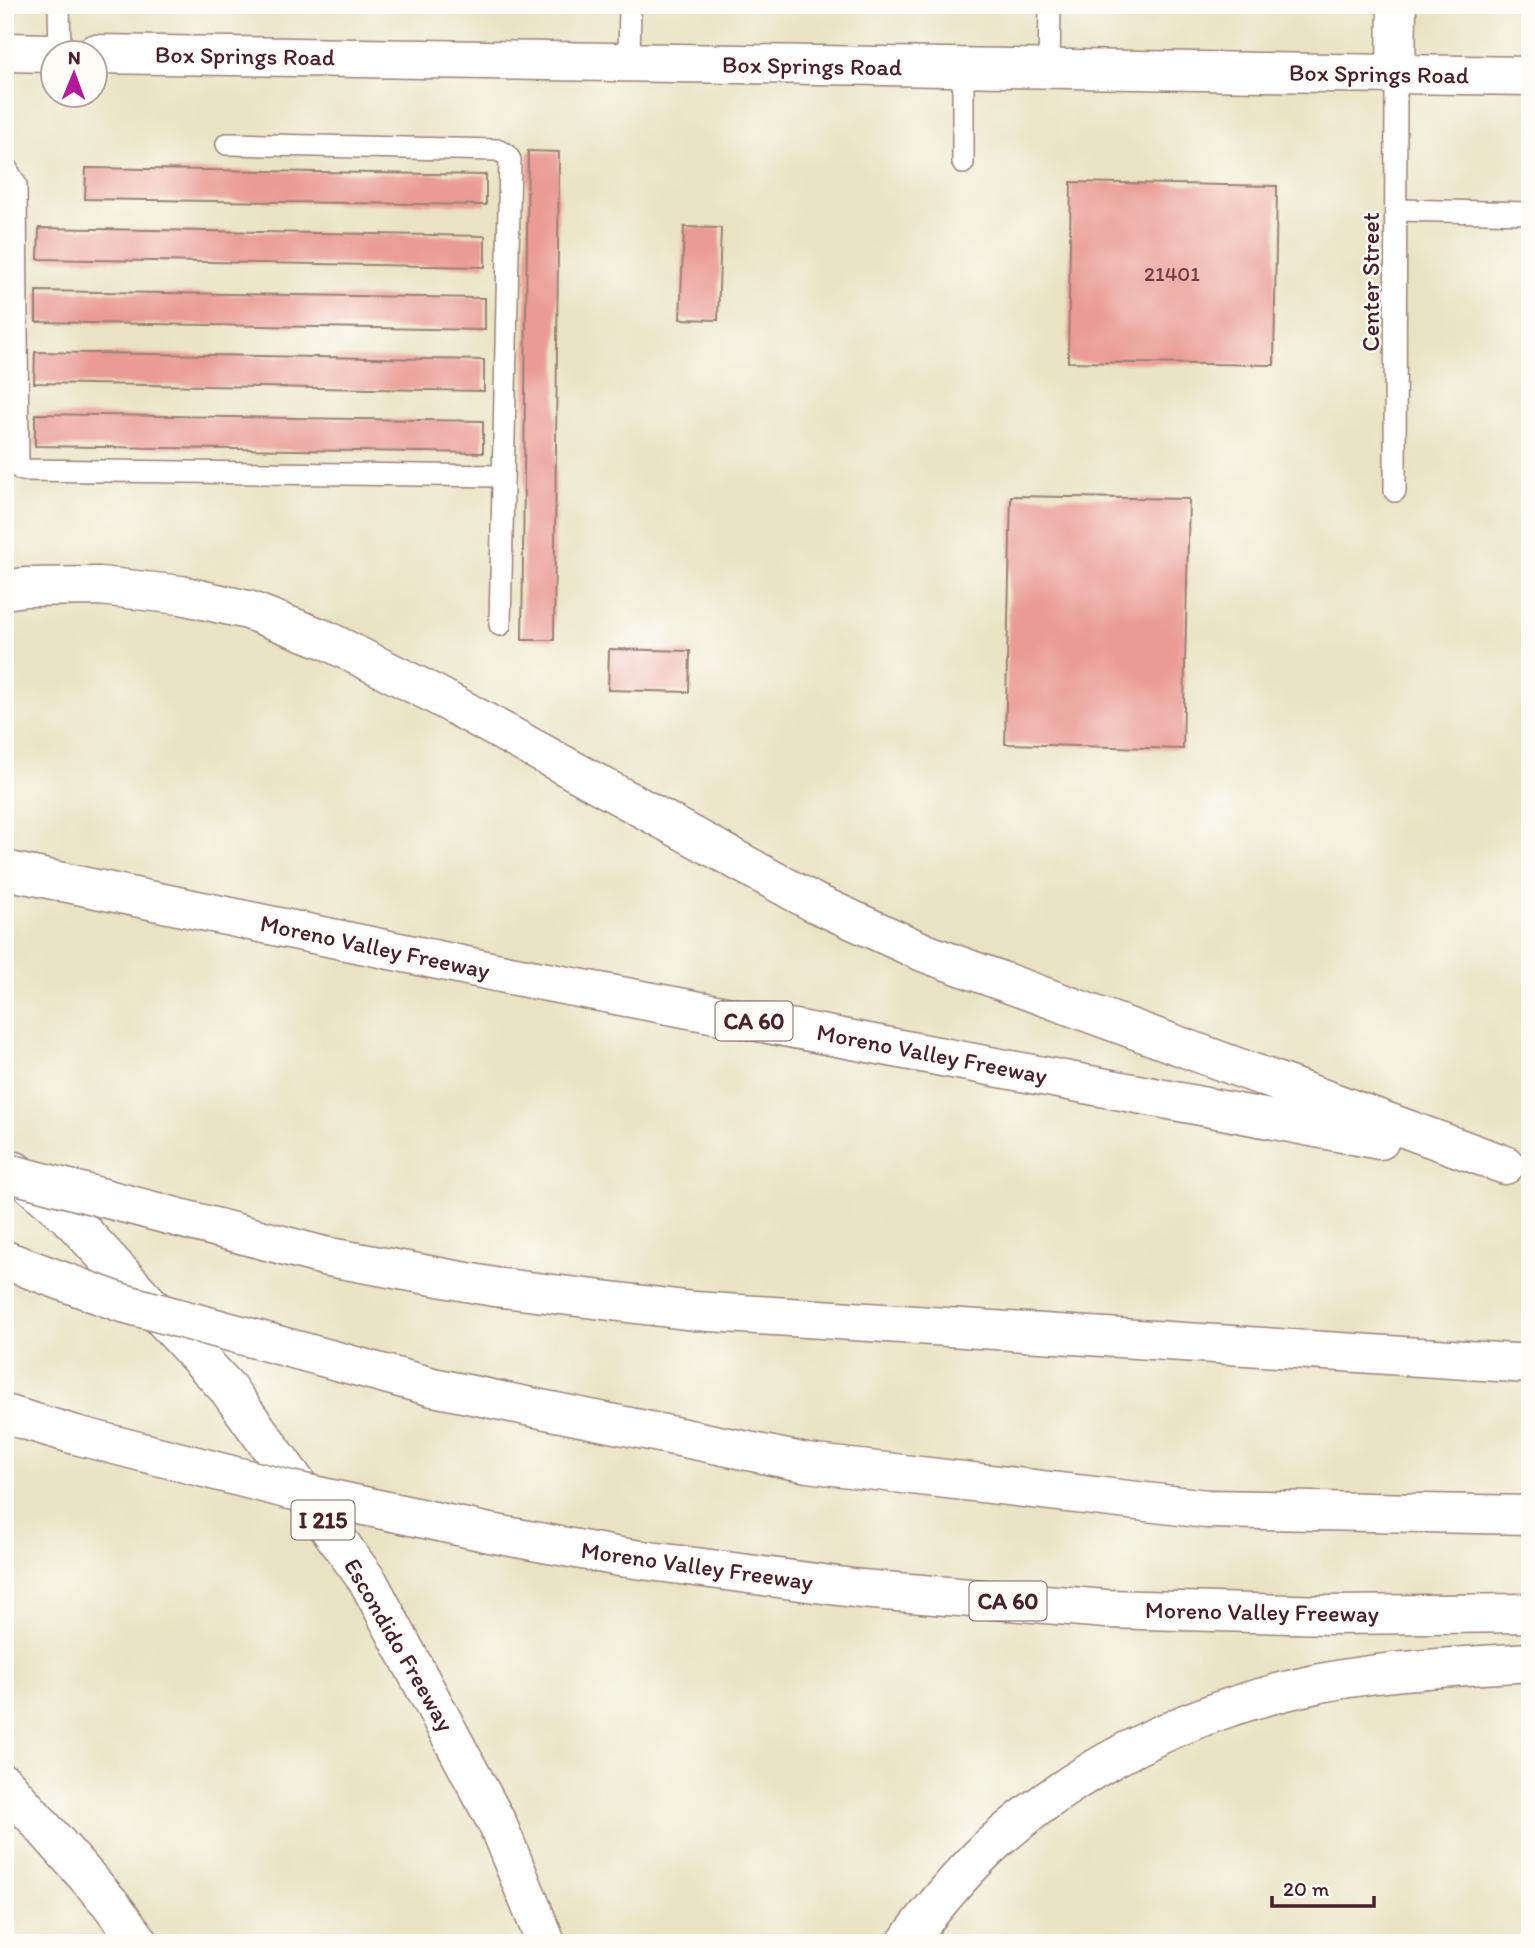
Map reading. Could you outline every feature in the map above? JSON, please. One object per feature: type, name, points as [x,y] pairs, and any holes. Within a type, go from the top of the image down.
[{"type":"main road","points":[[1396,74],[1397,5]]},
{"type":"main road","points":[[5,52],[38,53]]},
{"type":"main road","name":"Box Springs Road","points":[[108,54],[1530,76]]},
{"type":"main road","points":[[5,590],[25,587],[100,586],[181,595],[248,610],[326,640],[434,694],[813,902],[925,953],[1051,1001],[1517,1168]]},
{"type":"main road","name":"Moreno Valley Freeway","points":[[5,870],[510,975],[1019,1070],[1517,1168]]},
{"type":"main road","name":"Escondido Freeway","points":[[5,1162],[71,1218],[228,1389],[369,1583],[498,1823],[546,1943]]},
{"type":"main road","points":[[5,1172],[324,1256],[494,1287],[694,1311],[1530,1364]]},
{"type":"main road","points":[[5,1260],[119,1302],[433,1387],[807,1464],[1207,1509],[1530,1515]]},
{"type":"main road","name":"Moreno Valley Freeway","points":[[5,1414],[290,1490],[490,1533],[621,1557],[861,1589],[1106,1609],[1331,1615],[1530,1613]]},
{"type":"main road","points":[[906,1943],[931,1910],[996,1840],[1083,1775],[1167,1730],[1230,1706],[1299,1687],[1398,1671],[1530,1662]]},
{"type":"main road","points":[[5,1784],[110,1903],[140,1943]]},
{"type":"lane","points":[[60,5],[60,38]]},
{"type":"lane","points":[[629,63],[630,5]]},
{"type":"lane","points":[[1049,70],[1050,5]]},
{"type":"lane","points":[[962,163],[963,68]]},
{"type":"lane","name":"Center Street","points":[[1395,491],[1396,74]]},
{"type":"lane","points":[[227,144],[497,150],[506,154],[510,160],[501,476],[500,625]]},
{"type":"lane","points":[[5,166],[16,185],[17,464],[22,470],[501,476]]},
{"type":"lane","points":[[1397,210],[1530,214]]},
{"type":"building","points":[[528,151],[559,152],[554,640],[522,640]]},
{"type":"building","points":[[86,168],[486,175],[486,205],[85,199]]},
{"type":"building","points":[[1071,182],[1277,186],[1274,365],[1068,362]]},
{"type":"building","points":[[684,227],[721,228],[718,320],[680,319]]},
{"type":"building","points":[[39,228],[485,236],[485,267],[38,259]]},
{"type":"building","points":[[36,291],[485,298],[485,330],[36,322]]},
{"type":"building","points":[[35,352],[484,360],[484,391],[34,383]]},
{"type":"building","points":[[35,414],[483,421],[483,453],[35,446]]},
{"type":"building","points":[[1011,496],[1189,499],[1183,749],[1005,744]]},
{"type":"building","points":[[609,649],[690,651],[689,692],[608,690]]}]
